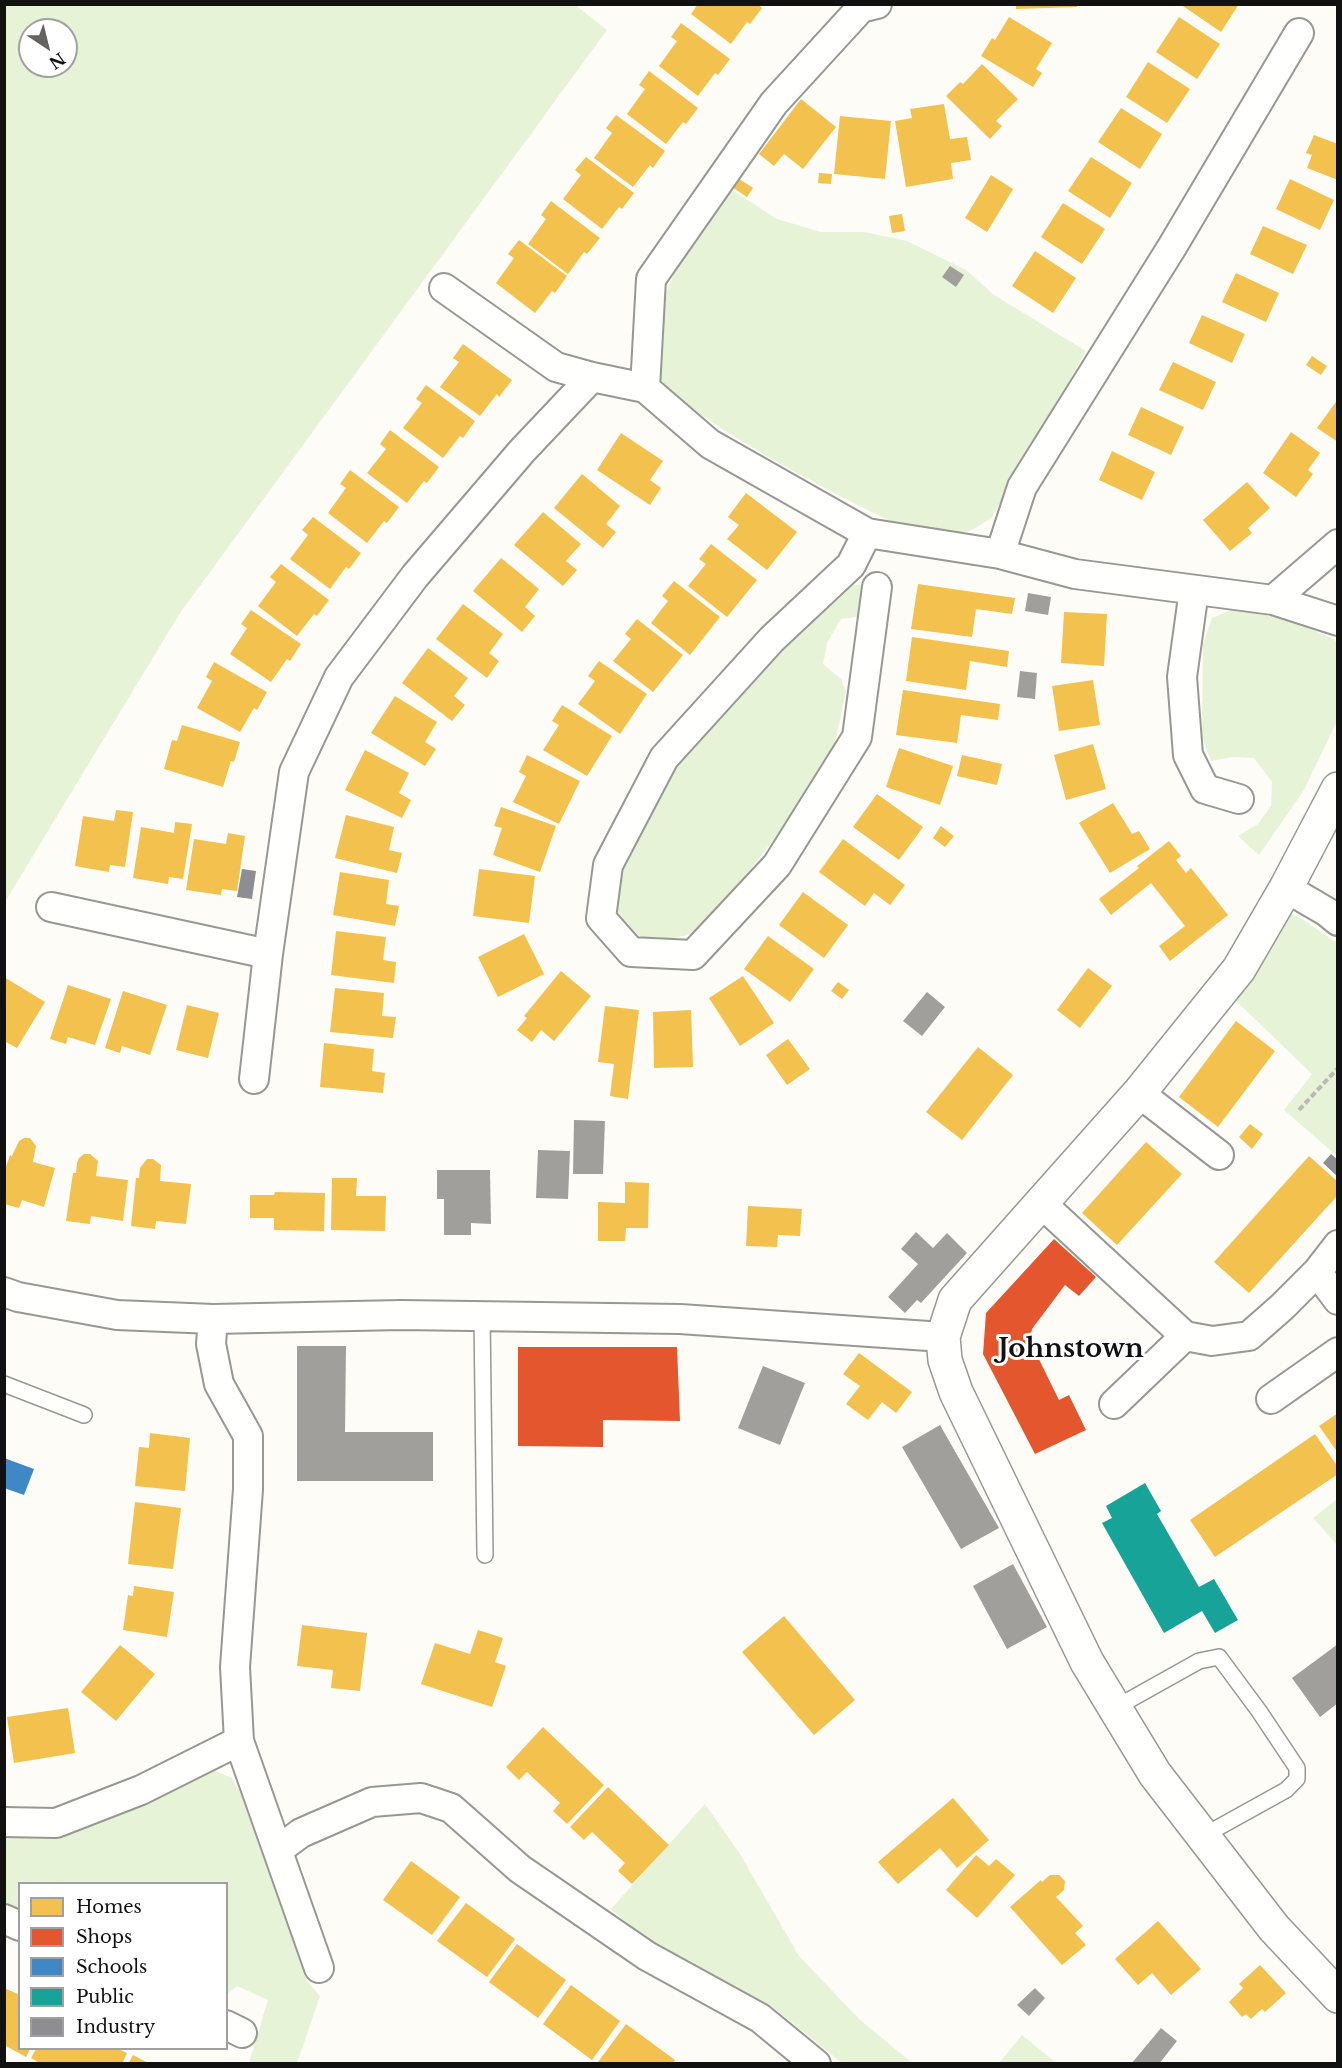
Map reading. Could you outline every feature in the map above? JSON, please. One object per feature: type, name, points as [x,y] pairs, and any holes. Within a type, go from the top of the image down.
[{"type":"street","points":[[645,388],[651,279],[774,103],[861,8],[877,4]]},
{"type":"street","points":[[1000,554],[1022,487],[1172,247],[1299,33]]},
{"type":"street","points":[[444,288],[556,367],[645,388],[710,444],[867,533],[1000,554],[1075,574],[1274,600],[1338,621]]},
{"type":"street","points":[[254,1078],[268,954],[294,772],[339,677],[416,576],[522,451],[592,377]]},
{"type":"street","points":[[867,533],[851,565],[772,639],[664,758],[608,865],[601,918],[631,952],[693,955],[777,865],[856,737],[877,587]]},
{"type":"street","points":[[1274,600],[1338,544]]},
{"type":"street","points":[[1194,590],[1182,677],[1188,755],[1205,789],[1239,799]]},
{"type":"street","points":[[1338,789],[1287,888],[1239,969],[1139,1093],[955,1300],[943,1337],[945,1360],[956,1392],[1087,1662],[1155,1774],[1274,1928],[1338,1996]]},
{"type":"street","points":[[1287,888],[1338,921]]},
{"type":"street","points":[[51,907],[268,954]]},
{"type":"street","points":[[1139,1093],[1219,1155]]},
{"type":"street","points":[[1041,1203],[1185,1336],[1212,1341],[1249,1336],[1317,1272],[1338,1245]]},
{"type":"street","points":[[1317,1272],[1338,1300]]},
{"type":"street","points":[[4,1292],[18,1297],[117,1315],[213,1319],[401,1315],[680,1319],[943,1337]]},
{"type":"street","points":[[213,1319],[211,1344],[219,1384],[248,1436],[248,1489],[235,1667],[238,1741],[319,1968]]},
{"type":"street","points":[[1114,1404],[1185,1336]]},
{"type":"street","points":[[1271,1399],[1338,1352]]},
{"type":"street","points":[[4,1822],[56,1823],[141,1790],[238,1741]]},
{"type":"street","points":[[278,1850],[301,1833],[372,1802],[421,1798],[451,1809],[520,1869],[647,1956],[760,2018],[816,2064]]},
{"type":"street","points":[[4,1918],[18,1925]]},
{"type":"lane","points":[[482,1316],[485,1555]]},
{"type":"lane","points":[[4,1384],[84,1415]]},
{"type":"lane","points":[[1115,1708],[1199,1661],[1219,1657],[1259,1711],[1297,1768],[1297,1779],[1286,1790],[1203,1836]]},
{"type":"path","points":[[1299,1110],[1338,1068]]},
{"type":"green space","points":[[5,4],[574,4],[607,30],[180,613],[5,902]]},
{"type":"green space","points":[[727,187],[777,219],[821,232],[864,232],[907,241],[966,270],[994,295],[1086,351],[992,517],[975,528],[958,533],[926,531],[898,524],[845,499],[766,456],[693,409],[669,389],[658,373],[655,347],[664,298],[686,252]]},
{"type":"green space","points":[[866,584],[864,616],[841,619],[827,643],[823,664],[841,679],[846,691],[832,757],[814,787],[702,932],[657,942],[629,932],[618,914],[616,881],[673,772],[703,732],[771,661],[854,585]]},
{"type":"green space","points":[[1236,608],[1294,622],[1334,639],[1337,643],[1337,721],[1304,790],[1259,855],[1238,836],[1258,824],[1271,806],[1272,782],[1254,758],[1233,757],[1211,761],[1202,737],[1203,644],[1212,618]]},
{"type":"green space","points":[[1291,914],[1337,943],[1337,1156],[1284,1110],[1312,1074],[1234,999]]},
{"type":"green space","points":[[1337,1499],[1337,1545],[1313,1518]]},
{"type":"green space","points":[[211,1769],[232,1778],[240,1792],[307,1981],[320,1996],[297,2063],[249,2063],[268,2000],[237,1986],[228,1993],[228,1882],[18,1882],[18,1910],[5,1903],[4,1837],[74,1830],[145,1805]]},
{"type":"green space","points":[[705,1804],[740,1854],[799,1956],[859,2019],[912,2063],[842,2063],[770,2005],[673,1954],[637,1932],[611,1909]]},
{"type":"green space","points":[[1022,2035],[1056,2063],[999,2063]]},
{"type":"building: Homes","points":[[698,4],[758,4],[762,8],[750,24],[747,22],[731,44],[691,14]]},
{"type":"building: Homes","points":[[1016,4],[1077,4],[1077,7],[1016,9]]},
{"type":"building: Homes","points":[[1180,4],[1239,4],[1221,32]]},
{"type":"building: Homes","points":[[1009,17],[1052,43],[1036,69],[1042,73],[1033,87],[981,56],[992,38],[995,40]]},
{"type":"building: Homes","points":[[1179,17],[1220,44],[1197,79],[1156,52]]},
{"type":"building: Homes","points":[[681,23],[730,59],[718,75],[715,73],[698,96],[659,66],[677,41],[671,37]]},
{"type":"building: Homes","points":[[1148,62],[1190,89],[1167,123],[1126,97]]},
{"type":"building: Homes","points":[[982,64],[1018,99],[996,121],[1002,126],[990,139],[946,96],[960,82],[963,84]]},
{"type":"building: Homes","points":[[649,71],[698,108],[686,124],[683,122],[666,144],[627,114],[645,89],[639,85]]},
{"type":"building: Homes","points":[[801,99],[836,127],[803,169],[784,154],[774,166],[759,154]]},
{"type":"building: Homes","points":[[944,104],[950,139],[967,137],[971,160],[951,163],[953,179],[906,187],[895,121],[912,118],[910,109]]},
{"type":"building: Homes","points":[[1121,108],[1162,134],[1140,169],[1098,142]]},
{"type":"building: Homes","points":[[616,115],[665,151],[653,168],[650,165],[633,187],[594,158],[612,133],[606,128]]},
{"type":"building: Homes","points":[[840,116],[891,121],[885,179],[834,174]]},
{"type":"building: Homes","points":[[1314,135],[1338,144],[1338,180],[1307,168],[1312,155],[1306,153]]},
{"type":"building: Homes","points":[[586,157],[634,193],[622,209],[619,207],[602,229],[563,199],[581,175],[575,170]]},
{"type":"building: Homes","points":[[1091,157],[1132,183],[1110,218],[1068,191]]},
{"type":"building: Homes","points":[[819,173],[832,174],[831,184],[818,183]]},
{"type":"building: Homes","points":[[991,175],[1013,189],[987,232],[965,218]]},
{"type":"building: Homes","points":[[738,178],[753,188],[747,197],[732,187]]},
{"type":"building: Homes","points":[[1290,179],[1334,200],[1320,230],[1276,209]]},
{"type":"building: Homes","points":[[551,201],[600,238],[587,254],[584,252],[568,274],[528,244],[546,219],[541,215]]},
{"type":"building: Homes","points":[[1063,203],[1105,229],[1082,264],[1041,237]]},
{"type":"building: Homes","points":[[902,214],[905,231],[892,233],[889,216]]},
{"type":"building: Homes","points":[[1263,226],[1307,245],[1293,274],[1250,254]]},
{"type":"building: Homes","points":[[519,240],[567,276],[555,293],[552,291],[535,313],[496,283],[514,258],[508,254]]},
{"type":"building: Homes","points":[[1035,251],[1076,278],[1053,313],[1012,286]]},
{"type":"building: Homes","points":[[1236,273],[1279,293],[1266,322],[1222,302]]},
{"type":"building: Homes","points":[[1202,315],[1245,334],[1232,363],[1189,343]]},
{"type":"building: Homes","points":[[463,344],[512,380],[499,397],[497,394],[480,416],[440,387],[459,362],[453,358]]},
{"type":"building: Homes","points":[[1312,356],[1327,366],[1321,375],[1306,365]]},
{"type":"building: Homes","points":[[1173,362],[1216,382],[1203,410],[1159,390]]},
{"type":"building: Homes","points":[[426,385],[475,421],[463,438],[460,436],[443,458],[403,428],[422,403],[416,399]]},
{"type":"building: Homes","points":[[1338,399],[1338,442],[1317,428]]},
{"type":"building: Homes","points":[[1141,407],[1184,427],[1171,455],[1128,435]]},
{"type":"building: Homes","points":[[390,430],[439,467],[427,483],[424,481],[407,503],[367,473],[386,449],[380,444]]},
{"type":"building: Homes","points":[[1291,432],[1320,453],[1308,470],[1313,474],[1296,497],[1263,473]]},
{"type":"building: Homes","points":[[621,433],[663,461],[650,480],[661,488],[650,505],[597,470]]},
{"type":"building: Homes","points":[[1112,451],[1155,472],[1142,500],[1099,480]]},
{"type":"building: Homes","points":[[350,470],[399,507],[387,523],[384,521],[367,543],[328,513],[346,488],[340,484]]},
{"type":"building: Homes","points":[[582,474],[620,506],[606,524],[616,532],[603,548],[554,508]]},
{"type":"building: Homes","points":[[1247,482],[1270,508],[1248,528],[1252,533],[1230,551],[1203,520]]},
{"type":"building: Homes","points":[[746,493],[797,532],[767,570],[727,539],[739,525],[728,517]]},
{"type":"building: Homes","points":[[543,512],[581,544],[566,561],[577,570],[563,586],[514,545]]},
{"type":"building: Homes","points":[[313,517],[361,553],[349,569],[346,567],[330,589],[290,559],[308,535],[302,530]]},
{"type":"building: Homes","points":[[711,544],[757,580],[727,617],[688,586],[706,564],[699,559]]},
{"type":"building: Homes","points":[[501,558],[539,589],[525,607],[535,616],[522,632],[473,591]]},
{"type":"building: Homes","points":[[281,564],[329,600],[317,616],[314,614],[297,636],[258,606],[276,582],[270,577]]},
{"type":"building: Homes","points":[[674,581],[720,617],[690,655],[651,623],[668,601],[662,596]]},
{"type":"building: Homes","points":[[918,584],[1015,598],[1012,614],[976,609],[972,637],[911,629]]},
{"type":"building: Homes","points":[[463,604],[503,634],[489,653],[499,661],[487,678],[436,639]]},
{"type":"building: Homes","points":[[251,610],[301,644],[290,661],[287,659],[271,682],[230,654],[247,628],[241,624]]},
{"type":"building: Homes","points":[[1064,612],[1107,614],[1104,666],[1061,663]]},
{"type":"building: Homes","points":[[637,619],[683,655],[653,692],[613,661],[631,639],[625,634]]},
{"type":"building: Homes","points":[[912,637],[1009,651],[1007,667],[970,661],[966,690],[906,681]]},
{"type":"building: Homes","points":[[428,648],[468,678],[454,696],[465,705],[452,721],[402,683]]},
{"type":"building: Homes","points":[[599,661],[647,694],[620,734],[578,704],[595,681],[588,676]]},
{"type":"building: Homes","points":[[214,662],[267,692],[257,710],[254,708],[240,732],[197,708],[212,681],[206,677]]},
{"type":"building: Homes","points":[[1093,680],[1100,725],[1059,731],[1052,686]]},
{"type":"building: Homes","points":[[903,690],[1000,704],[998,720],[961,715],[957,743],[896,735]]},
{"type":"building: Homes","points":[[395,696],[437,722],[425,742],[436,749],[425,766],[371,733]]},
{"type":"building: Homes","points":[[562,705],[612,736],[587,776],[543,750],[559,725],[552,721]]},
{"type":"building: Homes","points":[[182,725],[240,742],[223,787],[164,769],[172,740],[177,741]]},
{"type":"building: Homes","points":[[1093,744],[1106,789],[1066,800],[1054,755]]},
{"type":"building: Homes","points":[[899,748],[953,766],[940,805],[886,787]]},
{"type":"building: Homes","points":[[365,750],[409,773],[399,793],[411,800],[402,818],[345,790]]},
{"type":"building: Homes","points":[[527,755],[580,781],[559,824],[513,802],[526,776],[519,772]]},
{"type":"building: Homes","points":[[962,755],[1002,764],[997,785],[957,776]]},
{"type":"building: Homes","points":[[877,794],[923,827],[899,860],[853,827]]},
{"type":"building: Homes","points":[[1113,803],[1132,834],[1139,831],[1150,849],[1110,873],[1079,823]]},
{"type":"building: Homes","points":[[501,807],[556,826],[540,872],[493,855],[502,828],[494,826]]},
{"type":"building: Homes","points":[[116,810],[133,812],[125,867],[110,865],[109,872],[75,866],[83,816],[114,821]]},
{"type":"building: Homes","points":[[346,815],[394,827],[389,850],[402,853],[397,873],[335,858]]},
{"type":"building: Homes","points":[[175,822],[192,824],[183,879],[169,877],[168,884],[133,878],[141,827],[174,833]]},
{"type":"building: Homes","points":[[941,826],[954,836],[945,847],[933,838]]},
{"type":"building: Homes","points":[[228,833],[245,836],[237,891],[222,889],[221,895],[186,890],[194,839],[226,844]]},
{"type":"building: Homes","points":[[843,839],[905,885],[890,905],[874,893],[865,906],[819,872]]},
{"type":"building: Homes","points":[[1169,841],[1181,856],[1176,860],[1186,873],[1191,868],[1228,915],[1170,961],[1159,946],[1185,926],[1151,883],[1111,915],[1099,899]]},
{"type":"building: Homes","points":[[479,869],[535,876],[529,923],[473,916]]},
{"type":"building: Homes","points":[[340,872],[389,880],[386,904],[399,906],[395,926],[333,915]]},
{"type":"building: Homes","points":[[803,892],[848,925],[824,958],[779,925]]},
{"type":"building: Homes","points":[[336,931],[386,937],[383,960],[396,962],[394,983],[331,975]]},
{"type":"building: Homes","points":[[524,934],[544,974],[498,997],[478,957]]},
{"type":"building: Homes","points":[[768,936],[814,969],[790,1002],[744,969]]},
{"type":"building: Homes","points":[[1088,968],[1112,986],[1080,1028],[1057,1010]]},
{"type":"building: Homes","points":[[561,971],[591,996],[554,1041],[541,1030],[532,1042],[517,1030],[527,1018],[524,1016]]},
{"type":"building: Homes","points":[[743,976],[774,1023],[740,1046],[709,998]]},
{"type":"building: Homes","points":[[4,977],[45,1002],[17,1048],[4,1041]]},
{"type":"building: Homes","points":[[838,982],[849,990],[842,999],[831,991]]},
{"type":"building: Homes","points":[[68,985],[111,999],[95,1045],[68,1037],[66,1044],[50,1039]]},
{"type":"building: Homes","points":[[335,988],[384,993],[382,1016],[396,1017],[393,1038],[330,1032]]},
{"type":"building: Homes","points":[[123,991],[167,1005],[150,1055],[122,1046],[120,1053],[105,1048]]},
{"type":"building: Homes","points":[[187,1005],[219,1013],[208,1058],[176,1050]]},
{"type":"building: Homes","points":[[605,1006],[639,1010],[628,1099],[610,1096],[614,1064],[598,1062]]},
{"type":"building: Homes","points":[[691,1010],[693,1067],[654,1068],[653,1012]]},
{"type":"building: Homes","points":[[1236,1021],[1275,1051],[1218,1127],[1179,1097]]},
{"type":"building: Homes","points":[[788,1039],[810,1069],[787,1085],[766,1055]]},
{"type":"building: Homes","points":[[324,1043],[374,1049],[372,1071],[385,1073],[383,1093],[320,1087]]},
{"type":"building: Homes","points":[[978,1047],[1013,1075],[962,1140],[926,1112]]},
{"type":"building: Homes","points":[[1250,1124],[1263,1134],[1252,1149],[1239,1137]]},
{"type":"building: Homes","points":[[30,1138],[36,1146],[33,1162],[55,1168],[44,1207],[22,1200],[19,1208],[4,1204],[4,1173],[10,1155],[12,1156],[19,1141]]},
{"type":"building: Homes","points":[[1146,1142],[1182,1174],[1117,1245],[1082,1213]]},
{"type":"building: Homes","points":[[84,1154],[90,1154],[98,1161],[96,1176],[128,1180],[123,1221],[91,1216],[90,1224],[66,1221],[73,1173],[76,1173],[79,1158]]},
{"type":"building: Homes","points":[[1309,1156],[1338,1182],[1338,1195],[1249,1293],[1214,1262]]},
{"type":"building: Homes","points":[[147,1159],[153,1159],[161,1165],[160,1181],[191,1184],[186,1224],[156,1221],[155,1229],[131,1226],[136,1178],[139,1178],[140,1168]]},
{"type":"building: Homes","points":[[332,1178],[357,1178],[356,1196],[386,1196],[385,1231],[331,1230]]},
{"type":"building: Homes","points":[[625,1182],[649,1183],[648,1228],[626,1228],[625,1241],[598,1241],[598,1202],[625,1203]]},
{"type":"building: Homes","points":[[275,1192],[325,1193],[324,1231],[274,1230],[274,1218],[250,1218],[250,1195],[274,1195]]},
{"type":"building: Homes","points":[[748,1206],[802,1209],[800,1236],[778,1235],[777,1247],[746,1246]]},
{"type":"building: Homes","points":[[859,1353],[912,1392],[896,1413],[882,1402],[868,1420],[846,1404],[860,1386],[843,1374]]},
{"type":"building: Homes","points":[[1338,1413],[1338,1453],[1319,1426]]},
{"type":"building: Homes","points":[[150,1433],[190,1438],[185,1491],[135,1486],[139,1447],[149,1448]]},
{"type":"building: Homes","points":[[1315,1434],[1338,1467],[1338,1474],[1215,1557],[1190,1520]]},
{"type":"building: Homes","points":[[135,1502],[181,1508],[173,1569],[128,1564]]},
{"type":"building: Homes","points":[[134,1586],[174,1592],[167,1637],[123,1630],[128,1595],[133,1596]]},
{"type":"building: Homes","points":[[784,1616],[855,1700],[814,1735],[742,1652]]},
{"type":"building: Homes","points":[[302,1625],[367,1633],[360,1691],[331,1688],[333,1670],[297,1666]]},
{"type":"building: Homes","points":[[478,1630],[503,1638],[495,1662],[506,1666],[492,1707],[421,1684],[435,1643],[470,1654]]},
{"type":"building: Homes","points":[[120,1645],[155,1674],[116,1721],[81,1692]]},
{"type":"building: Homes","points":[[68,1708],[75,1753],[14,1763],[7,1717]]},
{"type":"building: Homes","points":[[543,1727],[604,1785],[567,1824],[553,1811],[560,1803],[527,1772],[519,1780],[506,1767]]},
{"type":"building: Homes","points":[[608,1787],[669,1845],[632,1884],[618,1871],[625,1863],[592,1832],[584,1840],[570,1827]]},
{"type":"building: Homes","points":[[953,1798],[989,1840],[957,1868],[940,1848],[898,1884],[878,1862]]},
{"type":"building: Homes","points":[[976,1855],[989,1866],[996,1859],[1015,1875],[977,1918],[946,1890]]},
{"type":"building: Homes","points":[[411,1861],[460,1897],[432,1935],[383,1900]]},
{"type":"building: Homes","points":[[1050,1875],[1059,1875],[1065,1881],[1064,1890],[1056,1897],[1083,1926],[1075,1933],[1086,1945],[1062,1965],[1010,1907]]},
{"type":"building: Homes","points":[[466,1903],[515,1939],[487,1977],[437,1941]]},
{"type":"building: Homes","points":[[1158,1921],[1201,1969],[1171,1995],[1152,1973],[1138,1985],[1115,1959]]},
{"type":"building: Homes","points":[[517,1944],[566,1980],[538,2018],[489,1982]]},
{"type":"building: Homes","points":[[1260,1965],[1286,1993],[1265,2012],[1262,2009],[1251,2019],[1246,2014],[1242,2017],[1229,2002],[1243,1988],[1239,1984]]},
{"type":"building: Homes","points":[[571,1985],[620,2021],[592,2060],[543,2024]]},
{"type":"building: Homes","points":[[4,1988],[18,1994],[18,2050],[30,2050],[26,2057],[4,2045]]},
{"type":"building: Homes","points":[[626,2024],[675,2060],[673,2064],[598,2062]]},
{"type":"building: Homes","points":[[35,2050],[120,2050],[127,2053],[122,2064],[41,2064],[31,2058]]},
{"type":"building: Homes","points":[[133,2055],[150,2064],[128,2064]]},
{"type":"building: Shops","points":[[1054,1239],[1096,1277],[1079,1296],[1065,1285],[1032,1329],[1030,1341],[1059,1400],[1069,1395],[1086,1430],[1035,1454],[983,1354],[986,1313]]},
{"type":"building: Shops","points":[[518,1347],[677,1347],[680,1421],[603,1420],[603,1447],[518,1446]]},
{"type":"building: Schools","points":[[4,1458],[34,1469],[24,1495],[4,1488]]},
{"type":"building: Public","points":[[1145,1483],[1161,1511],[1157,1514],[1199,1587],[1214,1579],[1238,1620],[1215,1633],[1202,1611],[1164,1633],[1102,1523],[1112,1518],[1106,1506]]},
{"type":"building: Industry","points":[[242,869],[256,871],[252,899],[237,897]]},
{"type":"building: Industry","points":[[1331,1154],[1338,1160],[1338,1177],[1323,1163]]},
{"type":"building: Other","points":[[950,266],[964,275],[956,287],[942,277]]},
{"type":"building: Other","points":[[1028,593],[1051,597],[1048,615],[1025,611]]},
{"type":"building: Other","points":[[1020,671],[1037,673],[1035,699],[1017,697]]},
{"type":"building: Other","points":[[927,992],[945,1007],[922,1036],[903,1021]]},
{"type":"building: Other","points":[[574,1120],[605,1121],[603,1174],[573,1174]]},
{"type":"building: Other","points":[[538,1150],[570,1151],[568,1199],[536,1198]]},
{"type":"building: Other","points":[[437,1170],[490,1170],[491,1224],[471,1223],[471,1235],[444,1235],[444,1199],[437,1199]]},
{"type":"building: Other","points":[[916,1232],[933,1248],[947,1233],[967,1253],[921,1303],[917,1300],[905,1313],[888,1297],[918,1264],[901,1249]]},
{"type":"building: Other","points":[[297,1346],[346,1346],[345,1432],[433,1432],[433,1481],[297,1481]]},
{"type":"building: Other","points":[[763,1366],[805,1383],[780,1445],[738,1428]]},
{"type":"building: Other","points":[[940,1425],[999,1528],[961,1549],[902,1447]]},
{"type":"building: Other","points":[[1013,1564],[1047,1627],[1007,1649],[973,1586]]},
{"type":"building: Other","points":[[1338,1644],[1338,1703],[1320,1717],[1292,1678]]},
{"type":"building: Other","points":[[1035,1988],[1045,1998],[1029,2016],[1017,2005]]},
{"type":"building: Other","points":[[1161,2028],[1177,2041],[1159,2064],[1131,2064]]},
{"type":"district","name":"Johnstown","points":[[1071,1350]]}]
